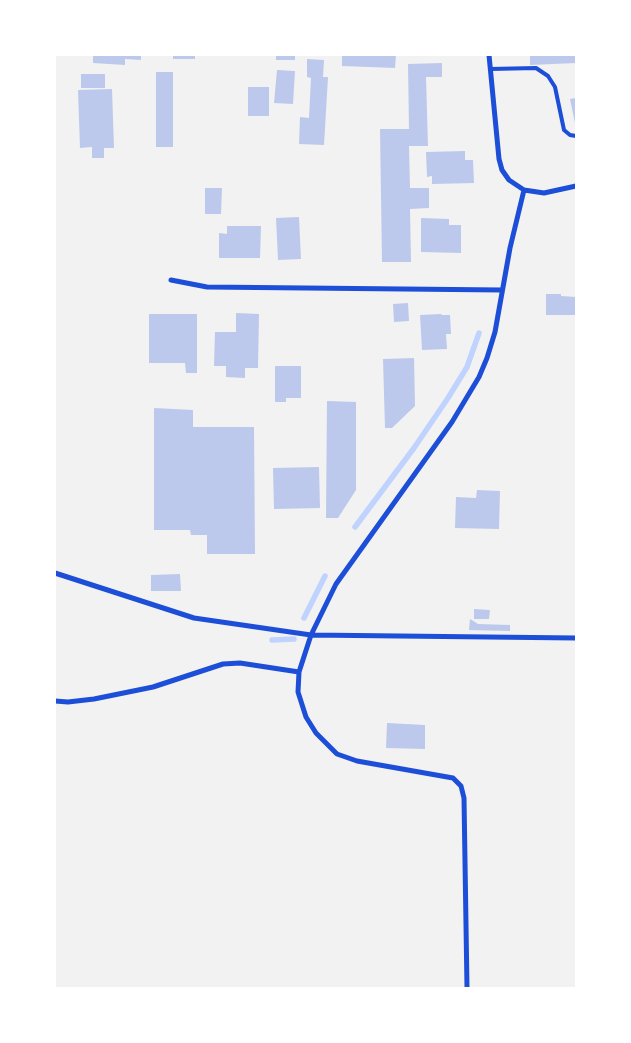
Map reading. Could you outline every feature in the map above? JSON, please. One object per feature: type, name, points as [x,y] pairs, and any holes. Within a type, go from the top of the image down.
[{"type":"street","points":[[489,55],[500,165],[509,180],[524,190],[544,193],[576,186]]},
{"type":"street","points":[[467,988],[464,798],[461,786],[453,778],[357,761],[337,754],[316,733],[306,717],[298,692],[299,672],[311,635],[336,584],[452,422],[472,390],[487,358],[495,332],[511,242],[524,190]]},
{"type":"street","points":[[171,280],[207,287],[502,290]]},
{"type":"street","points":[[55,573],[194,618],[311,635],[576,638]]},
{"type":"street","points":[[55,701],[94,700],[153,687],[223,664],[240,663],[299,672]]},
{"type":"lane","points":[[490,69],[536,68],[548,76],[555,87],[564,130],[570,135],[576,136]]},
{"type":"building","points":[[93,55],[141,55],[141,60],[125,59],[125,65],[93,63]]},
{"type":"building","points":[[173,55],[195,55],[195,59],[173,59]]},
{"type":"building","points":[[276,55],[295,55],[295,60],[276,60]]},
{"type":"building","points":[[342,55],[396,55],[395,68],[342,66]]},
{"type":"building","points":[[530,55],[576,55],[576,63],[530,65]]},
{"type":"building","points":[[307,59],[324,60],[323,77],[328,77],[324,145],[299,144],[300,117],[309,118],[311,78],[307,77]]},
{"type":"building","points":[[442,63],[442,77],[426,77],[428,146],[409,146],[410,188],[429,188],[429,208],[410,209],[411,262],[382,262],[380,129],[409,129],[408,64]]},
{"type":"building","points":[[277,70],[295,71],[293,104],[274,103]]},
{"type":"building","points":[[156,72],[173,72],[173,147],[156,147]]},
{"type":"building","points":[[81,74],[105,74],[105,88],[81,88]]},
{"type":"building","points":[[248,87],[269,87],[269,116],[248,116]]},
{"type":"building","points":[[112,89],[114,148],[104,148],[104,158],[92,158],[92,147],[80,148],[78,90]]},
{"type":"building","points":[[576,98],[576,123],[575,123],[570,99]]},
{"type":"building","points":[[465,151],[465,160],[473,160],[474,183],[432,184],[432,176],[427,177],[426,152]]},
{"type":"building","points":[[205,188],[222,188],[221,214],[205,214]]},
{"type":"building","points":[[299,217],[301,259],[278,260],[276,218]]},
{"type":"building","points":[[421,218],[449,219],[449,225],[461,225],[461,253],[421,252]]},
{"type":"building","points":[[227,226],[261,226],[260,258],[219,258],[219,233],[227,234]]},
{"type":"building","points":[[546,294],[576,297],[576,315],[546,315]]},
{"type":"building","points":[[408,303],[409,321],[394,322],[393,304]]},
{"type":"building","points":[[236,313],[259,314],[258,368],[245,368],[245,378],[226,377],[226,366],[214,366],[215,332],[236,332]]},
{"type":"building","points":[[149,314],[197,314],[197,373],[186,373],[185,363],[149,363]]},
{"type":"building","points":[[420,315],[450,315],[451,334],[446,334],[447,349],[422,350]]},
{"type":"building","points":[[414,358],[415,406],[392,428],[385,428],[383,359]]},
{"type":"building","points":[[275,366],[301,366],[301,398],[286,398],[286,402],[275,402]]},
{"type":"building","points":[[327,401],[356,402],[356,490],[338,518],[326,518]]},
{"type":"building","points":[[154,408],[193,410],[193,427],[254,427],[255,554],[207,554],[207,535],[191,535],[190,530],[154,530]]},
{"type":"building","points":[[319,467],[320,508],[274,509],[273,468]]},
{"type":"building","points":[[477,490],[500,491],[499,529],[455,528],[456,497],[476,498]]},
{"type":"building","points":[[180,574],[181,591],[151,591],[151,575]]},
{"type":"building","points":[[474,609],[490,610],[489,619],[474,619]]},
{"type":"building","points":[[470,619],[478,624],[510,625],[510,631],[469,630]]},
{"type":"building","points":[[387,723],[425,725],[425,749],[386,748]]},
{"type":"waterway","points":[[355,527],[414,448],[448,398],[467,367],[479,333]]},
{"type":"waterway","points":[[304,618],[325,576]]},
{"type":"waterway","points":[[272,640],[294,639]]}]
